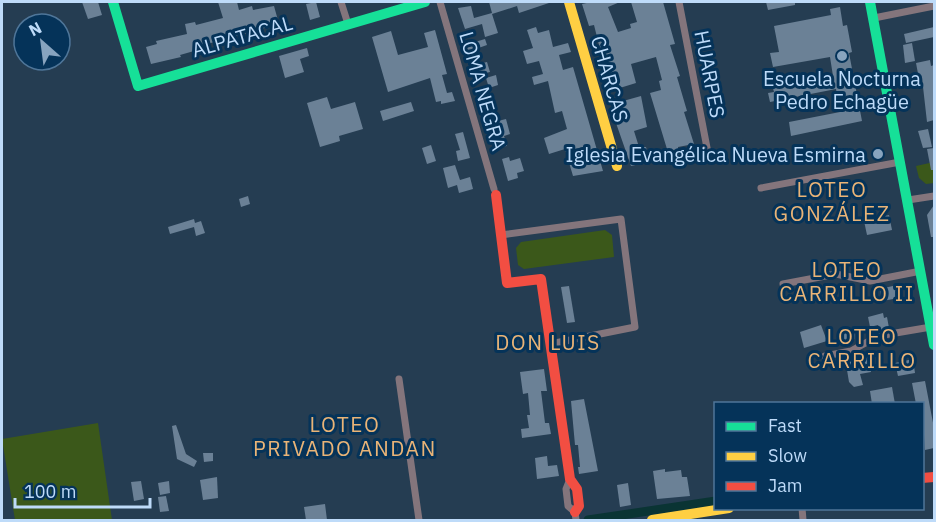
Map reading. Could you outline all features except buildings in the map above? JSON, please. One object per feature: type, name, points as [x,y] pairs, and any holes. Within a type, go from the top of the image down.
[{"type":"street","name":"ALPATACAL","points":[[113,2],[138,86],[425,2]]},
{"type":"street","points":[[341,2],[348,24]]},
{"type":"street","name":"LOMA NEGRA","points":[[440,2],[495,192]]},
{"type":"street","name":"CHARCAS","points":[[569,2],[617,166]]},
{"type":"street","name":"HUARPES","points":[[679,2],[708,153]]},
{"type":"street","points":[[870,2],[921,271],[930,290],[934,345]]},
{"type":"street","points":[[873,18],[934,6]]},
{"type":"street","points":[[761,188],[900,162]]},
{"type":"street","points":[[495,192],[507,282],[541,279],[570,479],[577,489],[579,506],[575,516]]},
{"type":"street","points":[[908,200],[934,196]]},
{"type":"street","points":[[501,235],[621,219],[635,327],[550,344]]},
{"type":"street","points":[[783,284],[836,274],[870,281],[921,271]]},
{"type":"street","points":[[825,356],[851,351],[878,336],[931,327]]},
{"type":"street","points":[[399,378],[419,520]]},
{"type":"street","points":[[652,520],[716,510]]},
{"type":"green space","points":[[934,162],[934,183],[926,184],[919,178],[916,166]]},
{"type":"green space","points":[[605,230],[612,235],[614,257],[524,269],[518,265],[516,248],[521,242]]},
{"type":"green space","points":[[98,423],[112,520],[15,520],[2,439]]},
{"type":"waterway","points":[[588,520],[714,501]]},
{"type":"traffic: fast","points":[[113,2],[138,86],[425,2]]},
{"type":"traffic: fast","points":[[870,2],[934,345]]},
{"type":"traffic: slow","points":[[569,2],[617,166]]},
{"type":"traffic: slow","points":[[652,520],[716,510]]},
{"type":"traffic: jam","points":[[496,195],[507,283],[541,279],[570,479],[577,489],[579,506],[575,512]]},
{"type":"traffic: jam","points":[[924,478],[934,477]]},
{"type":"place","name":"Escuela Nocturna Pedro Echagüe","points":[[842,56]]},
{"type":"place","name":"Iglesia Evangélica Nueva Esmirna","points":[[878,154]]},
{"type":"district","name":"LOTEO GONZÁLEZ","points":[[832,201]]},
{"type":"district","name":"LOTEO CARRILLO II","points":[[847,281]]},
{"type":"district","name":"DON LUIS","points":[[548,342]]},
{"type":"district","name":"LOTEO CARRILLO","points":[[862,348]]},
{"type":"district","name":"LOTEO PRIVADO ANDAN","points":[[345,436]]}]
